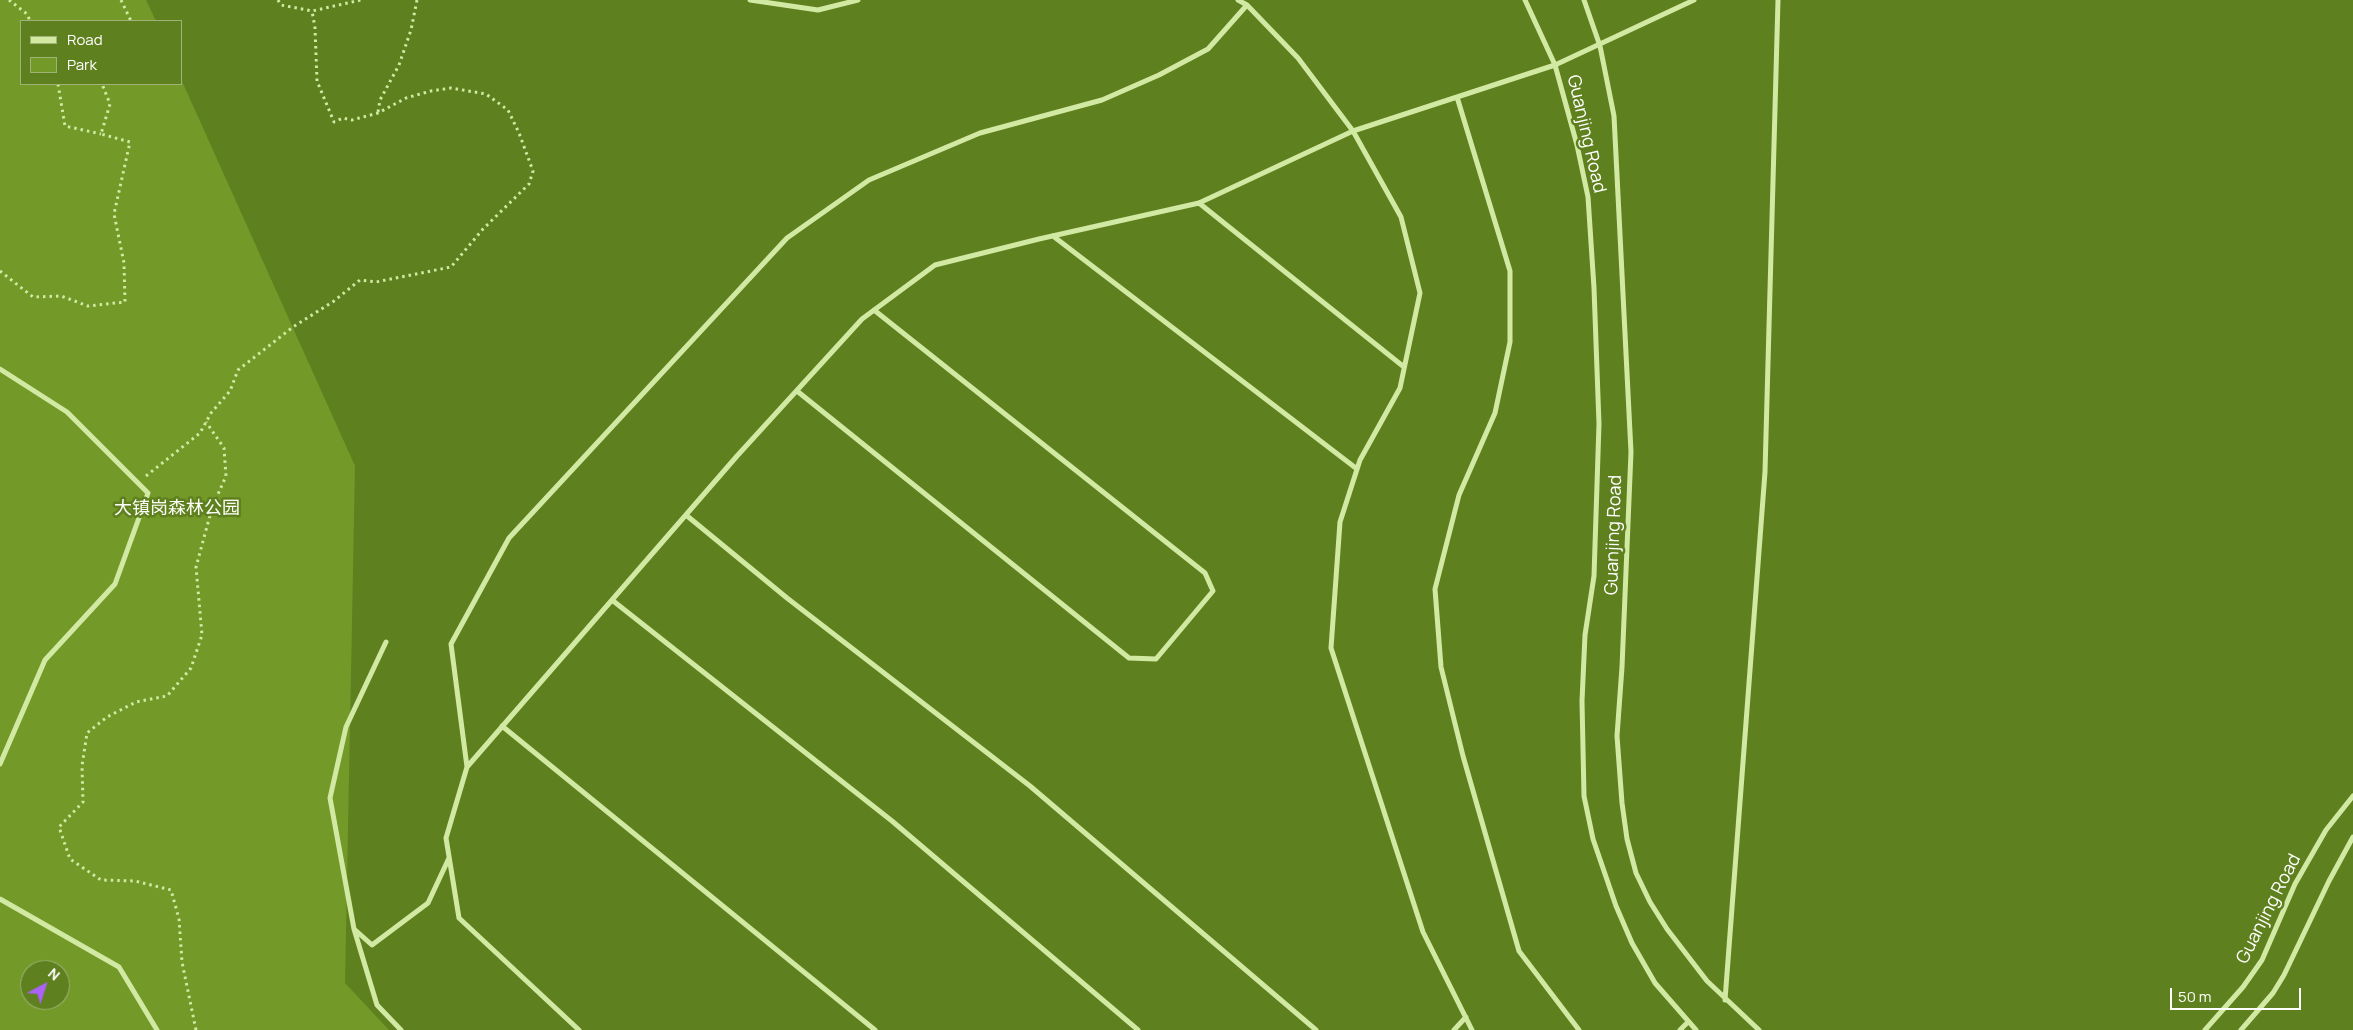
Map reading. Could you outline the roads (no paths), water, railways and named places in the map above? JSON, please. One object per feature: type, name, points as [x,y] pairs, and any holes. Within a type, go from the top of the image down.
[{"type":"street","points":[[750,0],[818,10],[858,0]]},
{"type":"street","points":[[1238,0],[1247,5],[1298,58],[1353,131],[1401,217],[1420,293],[1400,388],[1360,460],[1340,522],[1331,648],[1423,932],[1472,1030]]},
{"type":"street","name":"Guanjing Road","points":[[1526,0],[1555,65],[1577,145],[1588,197],[1594,288],[1599,424],[1594,576],[1585,635],[1582,692],[1584,796],[1593,839],[1616,906],[1632,943],[1655,983],[1696,1030]]},
{"type":"street","name":"Guanjing Road","points":[[1584,0],[1600,46],[1614,116],[1631,452],[1617,736],[1627,839],[1636,873],[1650,902],[1667,929],[1707,981],[1759,1030]]},
{"type":"street","points":[[467,767],[686,515],[862,319],[935,265],[1199,203],[1353,131],[1555,65],[1600,46],[1694,0]]},
{"type":"street","points":[[1725,1000],[1765,472],[1778,0]]},
{"type":"street","points":[[579,1030],[459,918],[446,838],[467,767],[451,644],[509,538],[787,238],[869,180],[980,133],[1102,100],[1159,75],[1208,48],[1247,5]]},
{"type":"street","points":[[1457,97],[1510,270],[1510,342],[1495,412],[1459,495],[1435,589],[1441,667],[1465,765],[1519,950],[1579,1030]]},
{"type":"street","points":[[1199,203],[1404,367]]},
{"type":"street","points":[[1053,236],[1357,469]]},
{"type":"street","points":[[797,391],[1129,658],[1156,659],[1212,591],[1205,573],[874,310]]},
{"type":"street","points":[[0,369],[67,412],[148,493],[115,584],[45,660],[0,764]]},
{"type":"street","points":[[686,515],[787,598],[1030,786],[1316,1030]]},
{"type":"street","points":[[612,600],[892,820],[1138,1030]]},
{"type":"street","points":[[386,642],[346,727],[330,798],[354,929],[377,1005],[401,1030]]},
{"type":"street","points":[[502,726],[875,1030]]},
{"type":"street","name":"Guanjing Road","points":[[2205,1030],[2232,1001],[2262,960],[2295,884],[2326,830],[2353,796]]},
{"type":"street","points":[[2240,1030],[2273,993],[2284,975],[2337,864],[2353,837]]},
{"type":"street","points":[[354,929],[372,946],[428,904],[449,858]]},
{"type":"street","points":[[0,899],[119,967],[157,1030]]},
{"type":"street","points":[[1454,1030],[1466,1017]]},
{"type":"street","points":[[1680,1030],[1688,1022]]},
{"type":"park label","name":"大镇岗森林公园","points":[[177,509]]}]
